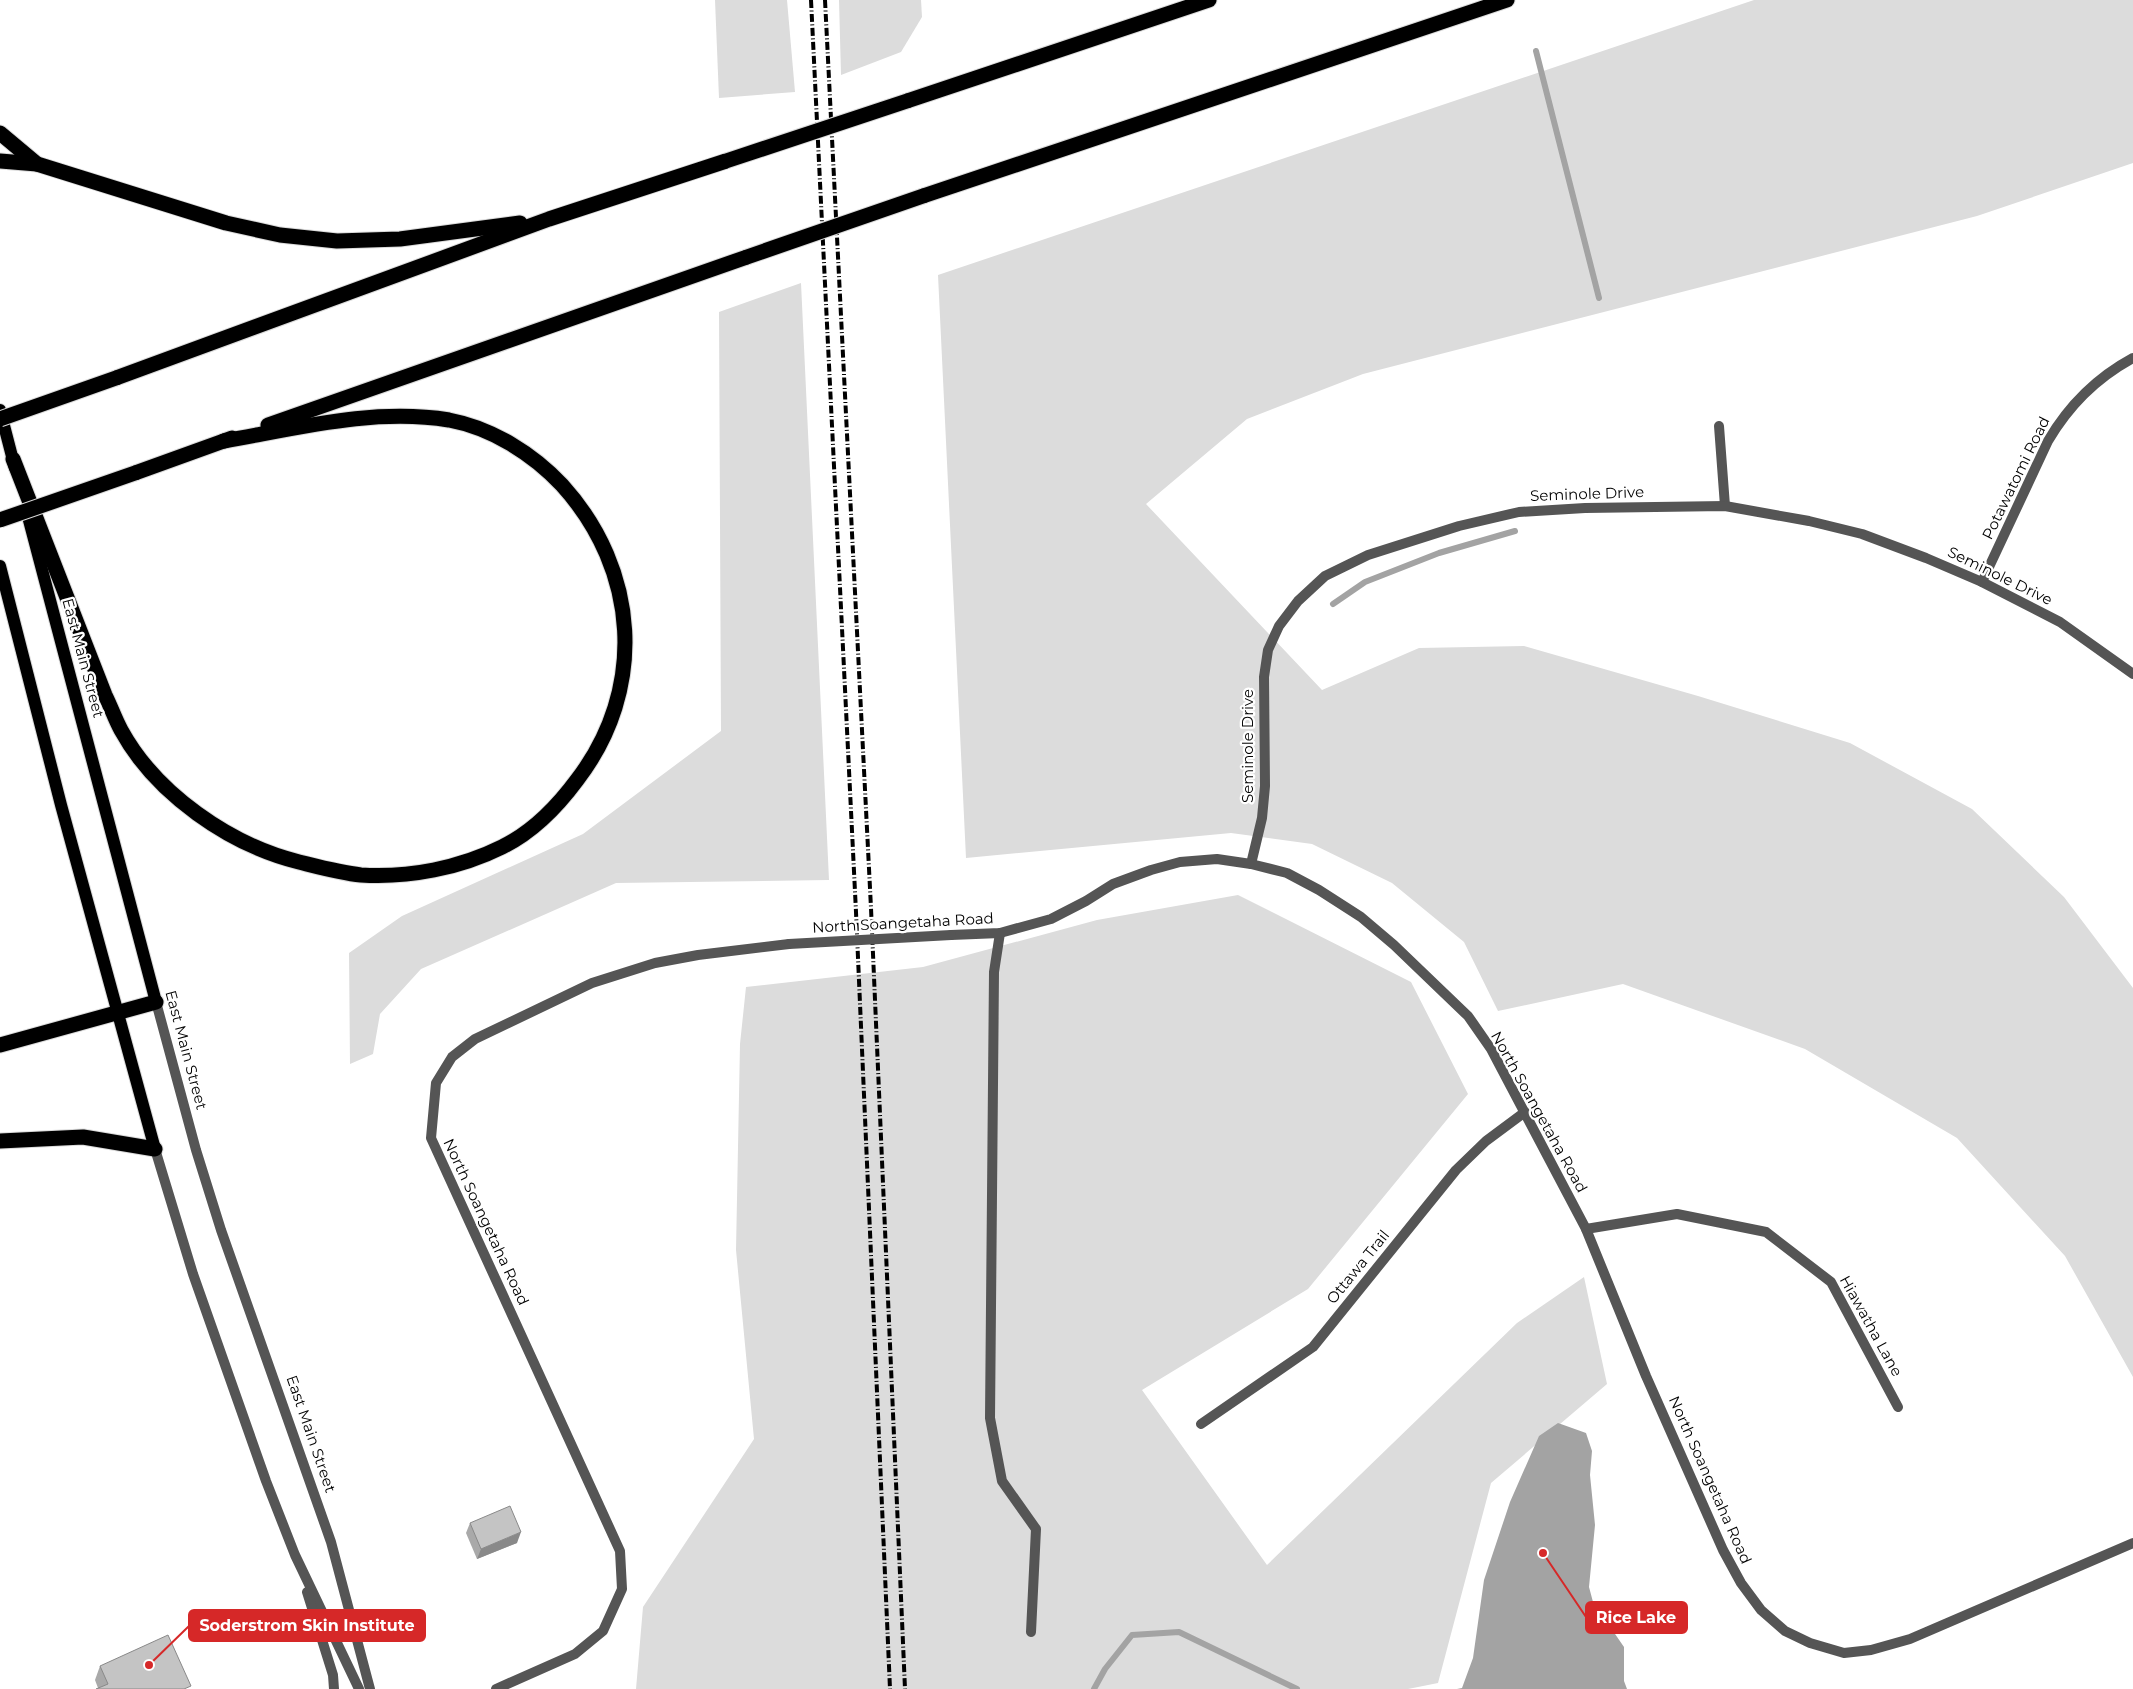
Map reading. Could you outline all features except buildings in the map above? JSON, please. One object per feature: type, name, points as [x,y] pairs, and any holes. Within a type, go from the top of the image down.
[{"type":"highway","points":[[0,419],[549,219],[1209,0]]},
{"type":"highway","points":[[0,520],[923,196],[1507,0]]},
{"type":"highway","points":[[0,133],[37,164]]},
{"type":"highway","points":[[0,161],[37,164],[226,222],[280,235],[337,241],[400,239],[549,219]]},
{"type":"highway","points":[[13,458],[105,695],[122,731],[144,762],[188,807],[221,829],[253,846],[289,860],[361,875],[432,870],[469,861],[505,846],[534,826],[566,795],[588,766],[607,731],[620,689],[626,650],[624,610],[614,569],[598,533],[577,501],[553,475],[526,453],[494,435],[451,421],[409,417],[352,418],[224,441]]},
{"type":"highway","points":[[0,1045],[156,1002]]},
{"type":"highway","points":[[0,1141],[83,1137],[155,1149]]},
{"type":"main road","name":"East Main Street","points":[[0,410],[156,1002]]},
{"type":"main road","points":[[0,566],[116,1013],[155,1149]]},
{"type":"street","name":"Potawatomi Road","points":[[1982,582],[2048,441],[2060,420],[2077,399],[2098,380],[2133,358]]},
{"type":"street","points":[[1719,426],[1725,506]]},
{"type":"street","name":"Seminole Drive","points":[[1251,864],[1262,818],[1265,786],[1264,677],[1268,650],[1279,626],[1298,601],[1324,576],[1368,555],[1459,526],[1519,512],[1585,508],[1725,506],[1809,521],[1862,534],[1982,582],[2060,622],[2133,674]]},
{"type":"street","name":"North Soangetaha Road","points":[[496,1689],[575,1654],[603,1631],[622,1589],[620,1551],[432,1138],[436,1083],[452,1057],[475,1039],[592,983],[672,960],[790,944],[1000,933],[1051,919],[1086,901],[1113,884],[1180,862],[1217,860],[1251,864],[1286,873],[1319,890],[1361,917],[1394,945],[1468,1016],[1491,1049],[1586,1229],[1646,1376],[1723,1550],[1741,1583],[1760,1610],[1785,1631],[1810,1643],[1844,1653],[1870,1650],[1910,1639],[2133,1543]]},
{"type":"street","points":[[1000,933],[994,972],[990,1418],[1002,1481],[1036,1529],[1031,1632]]},
{"type":"street","name":"East Main Street","points":[[156,1002],[196,1150],[221,1230],[331,1542],[370,1689]]},
{"type":"street","name":"Ottawa Trail","points":[[1201,1424],[1313,1346],[1456,1170],[1486,1141],[1524,1112]]},
{"type":"street","points":[[155,1149],[194,1274],[266,1481],[295,1555],[333,1675],[334,1689]]},
{"type":"street","name":"Hiawatha Lane","points":[[1586,1229],[1677,1214],[1766,1232],[1831,1282],[1898,1407]]},
{"type":"street","points":[[295,1555],[359,1689]]},
{"type":"shaded area","points":[[715,0],[787,0],[795,92],[719,98]]},
{"type":"shaded area","points":[[839,0],[921,0],[922,17],[901,52],[841,75]]},
{"type":"shaded area","points":[[1754,0],[2133,0],[2133,163],[1977,216],[1363,374],[1247,419],[1146,504],[1322,690],[1419,648],[1524,646],[1698,696],[1850,743],[1972,809],[2064,897],[2133,988],[2133,1377],[2065,1256],[1957,1138],[1805,1049],[1623,984],[1498,1011],[1464,942],[1392,883],[1312,844],[1231,833],[966,858],[938,275]]},
{"type":"shaded area","points":[[801,283],[829,880],[616,883],[421,969],[380,1014],[373,1054],[350,1064],[349,953],[402,916],[583,834],[721,731],[719,312]]},
{"type":"shaded area","points":[[1238,895],[1411,982],[1468,1094],[1308,1289],[1142,1390],[1267,1565],[1517,1323],[1584,1277],[1607,1384],[1491,1483],[1438,1683],[1408,1689],[636,1689],[643,1607],[754,1439],[736,1250],[740,1044],[746,987],[923,967],[1097,920]]},
{"type":"shaded area","points":[[1558,1423],[1586,1433],[1592,1451],[1590,1475],[1595,1525],[1589,1587],[1593,1602],[1624,1647],[1624,1681],[1627,1689],[1457,1689],[1462,1688],[1473,1658],[1484,1580],[1510,1502],[1539,1436]]},
{"type":"waterway","points":[[1536,51],[1599,298]]},
{"type":"waterway","points":[[1333,604],[1365,582],[1439,553],[1515,531]]},
{"type":"waterway","points":[[1094,1689],[1105,1669],[1132,1635],[1179,1632],[1297,1689]]},
{"type":"railway","points":[[811,0],[856,912],[890,1689]]},
{"type":"railway","points":[[825,0],[871,908],[905,1689]]},
{"type":"place","name":"Rice Lake","points":[[1543,1553]]},
{"type":"place","name":"Soderstrom Skin Institute","points":[[149,1665]]}]
